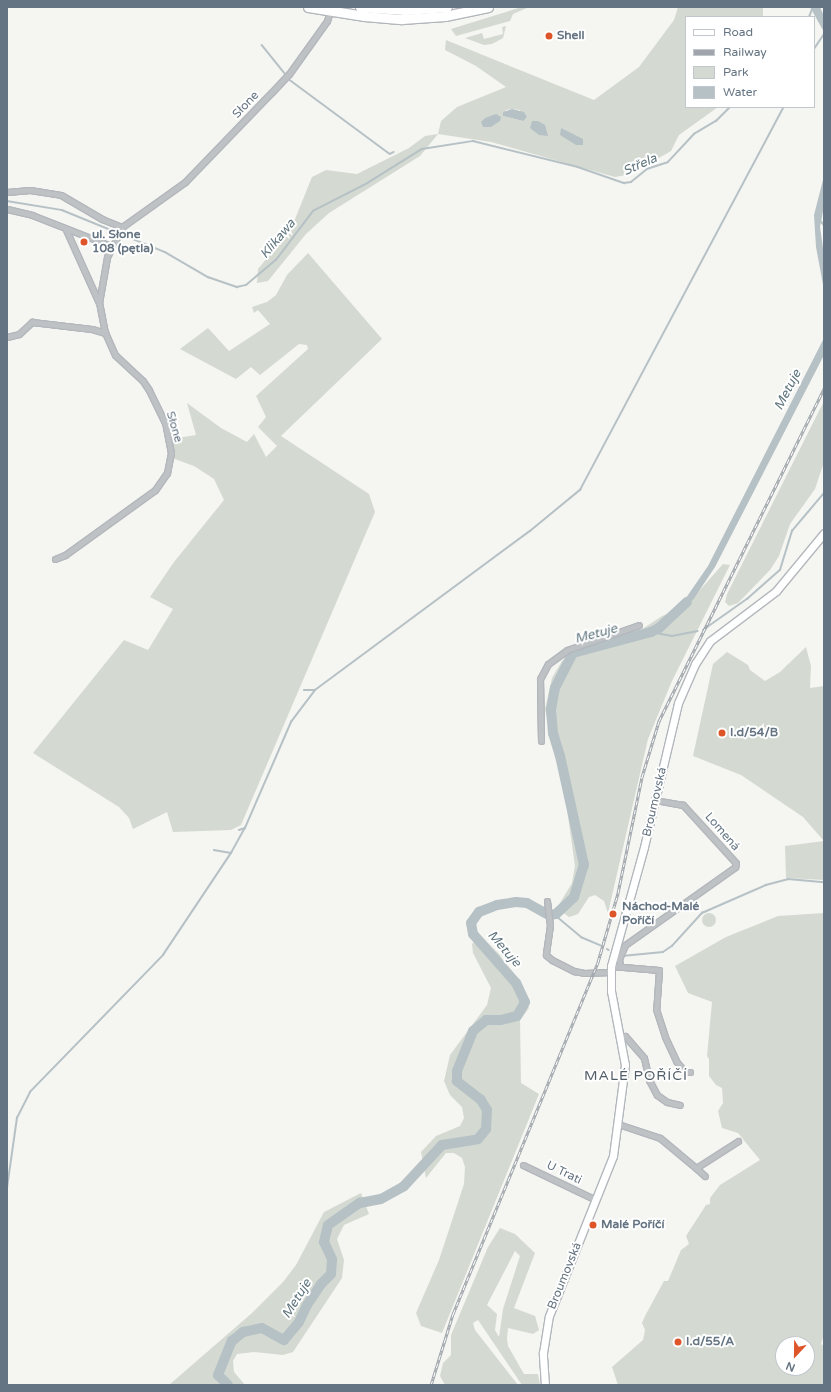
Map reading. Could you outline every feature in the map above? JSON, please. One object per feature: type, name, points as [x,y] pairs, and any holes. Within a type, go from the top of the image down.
[{"type":"highway","points":[[308,7],[402,19],[437,17],[488,7]]},
{"type":"highway","points":[[360,7],[405,10],[447,7]]},
{"type":"main road","name":"Broumovská","points":[[545,1385],[543,1353],[549,1316],[613,1156],[625,1070],[613,1003],[611,969],[655,800],[678,703],[705,647],[722,631],[776,591],[824,533]]},
{"type":"street","name":"Słone","points":[[99,303],[111,246],[121,229],[185,182],[281,83],[320,31],[331,9]]},
{"type":"street","points":[[7,192],[30,190],[61,195],[102,220],[121,229]]},
{"type":"street","points":[[7,209],[32,215],[66,230],[111,246]]},
{"type":"street","name":"Słone","points":[[55,558],[65,556],[148,496],[164,480],[169,464],[170,443],[165,423],[143,381],[115,355],[105,333],[99,303],[66,230]]},
{"type":"street","points":[[7,337],[19,334],[32,322],[92,329],[105,333]]},
{"type":"street","points":[[540,742],[540,679],[548,664],[567,650],[639,625]]},
{"type":"street","name":"Lomená","points":[[620,966],[619,959],[625,945],[735,867],[736,863],[683,805],[655,800]]},
{"type":"street","points":[[547,901],[550,925],[546,954],[552,960],[584,973],[611,969],[620,966],[659,970],[656,1008],[665,1037],[676,1061],[685,1072],[690,1072]]},
{"type":"street","points":[[620,1036],[625,1036],[644,1058],[648,1080],[657,1095],[667,1102],[680,1104]]},
{"type":"street","points":[[618,1124],[660,1138],[705,1176]]},
{"type":"street","points":[[696,1168],[738,1142]]},
{"type":"street","name":"U Trati","points":[[523,1165],[596,1200]]},
{"type":"green space","points":[[522,7],[529,7],[513,14],[510,21],[456,36],[451,29]]},
{"type":"green space","points":[[678,7],[763,7],[763,16],[685,16],[685,108],[717,108],[679,135],[671,151],[631,174],[615,177],[491,142],[438,134],[441,121],[457,107],[506,87],[476,66],[445,50],[446,40],[594,100],[639,67],[674,20]],"holes":[[[506,110],[520,110],[523,121],[503,116]]]},
{"type":"green space","points":[[506,26],[503,38],[492,44],[484,45],[465,38],[482,33],[484,39],[503,34],[502,27]]},
{"type":"green space","points":[[438,134],[420,156],[329,213],[306,234],[268,281],[257,283],[258,269],[291,229],[312,177],[326,170],[357,174],[409,148],[425,136]]},
{"type":"green space","points":[[308,253],[382,339],[281,436],[369,494],[375,512],[241,825],[231,830],[173,832],[167,812],[133,829],[129,818],[119,807],[33,753],[124,640],[148,650],[173,609],[150,597],[174,562],[224,500],[214,479],[194,466],[172,458],[171,439],[196,435],[187,403],[221,428],[247,442],[254,434],[266,457],[277,446],[258,427],[266,417],[256,396],[308,349],[307,345],[299,344],[260,375],[251,367],[236,379],[180,349],[208,328],[229,351],[270,324],[258,310],[254,313],[252,307],[267,302],[276,295],[287,275]]},
{"type":"green space","points":[[824,401],[823,465],[815,489],[790,524],[779,556],[770,570],[738,603],[729,606],[725,602],[727,594]]},
{"type":"green space","points":[[723,564],[730,565],[672,681],[648,739],[608,913],[604,901],[595,895],[589,897],[578,914],[569,917],[557,908],[572,883],[575,866],[565,795],[545,709],[552,678],[562,661],[596,643],[641,630],[662,616],[684,608]]},
{"type":"green space","points":[[806,647],[811,666],[810,688],[824,686],[824,841],[803,817],[741,775],[693,756],[713,664],[727,652],[748,665],[750,670],[765,681],[780,672]]},
{"type":"green space","points":[[824,841],[824,880],[786,878],[785,846]]},
{"type":"green space","points":[[706,913],[712,913],[716,917],[716,923],[712,927],[706,927],[702,923],[702,917]]},
{"type":"green space","points":[[824,913],[824,1334],[821,1344],[824,1346],[824,1385],[618,1385],[612,1367],[643,1340],[645,1330],[642,1323],[664,1281],[668,1281],[681,1250],[689,1244],[686,1236],[706,1205],[710,1204],[710,1198],[720,1185],[760,1160],[738,1133],[722,1128],[718,1111],[723,1103],[722,1088],[716,1085],[709,1076],[709,1059],[707,1056],[712,1002],[688,993],[675,966],[726,937],[778,916]]},
{"type":"green space","points":[[480,935],[500,955],[522,990],[529,1008],[520,1020],[521,1083],[539,1094],[442,1333],[421,1326],[416,1313],[439,1260],[464,1184],[465,1167],[462,1158],[454,1153],[446,1153],[426,1178],[421,1152],[436,1136],[460,1126],[464,1118],[462,1107],[450,1095],[444,1081],[450,1055],[487,1005],[491,988],[473,953],[472,944]]},
{"type":"green space","points":[[361,1193],[369,1214],[344,1225],[337,1239],[344,1260],[342,1278],[293,1352],[283,1355],[254,1352],[237,1354],[233,1361],[234,1372],[245,1385],[169,1385],[252,1313],[283,1282],[296,1265],[324,1212]]},
{"type":"green space","points":[[500,1228],[515,1234],[535,1253],[514,1308],[535,1316],[539,1330],[533,1334],[508,1328],[507,1339],[508,1346],[524,1374],[538,1374],[540,1385],[522,1385],[478,1320],[473,1323],[475,1330],[518,1385],[445,1385],[440,1376],[443,1363],[451,1355],[451,1335],[488,1247]],"holes":[[[515,1251],[520,1256],[503,1309],[499,1337],[495,1330],[497,1314],[487,1305]]]},
{"type":"water","points":[[810,7],[820,7],[824,16],[824,32]]},
{"type":"water","points":[[512,109],[524,112],[527,117],[523,121],[503,116],[503,112]]},
{"type":"water","points":[[496,114],[501,117],[500,121],[491,127],[483,127],[481,122],[485,118]]},
{"type":"water","points":[[532,121],[538,121],[545,125],[548,136],[539,135],[530,128]]},
{"type":"water","points":[[561,128],[583,139],[583,145],[576,145],[560,135]]},
{"type":"water","points":[[824,176],[824,206],[820,227],[824,255],[824,290],[816,247],[814,215]]},
{"type":"water","points":[[824,338],[824,355],[715,567],[693,600],[677,611],[708,566]]},
{"type":"waterway","name":"Střela","points":[[809,16],[813,7]]},
{"type":"waterway","points":[[815,48],[824,34]]},
{"type":"waterway","points":[[262,45],[285,73]]},
{"type":"waterway","points":[[290,80],[390,154],[394,152]]},
{"type":"waterway","name":"Klikawa","points":[[7,201],[62,210],[165,252],[208,277],[237,287],[246,285],[276,260],[313,211],[366,184],[422,149],[473,141],[578,167],[624,183],[631,182],[647,169],[668,162],[694,134],[716,121],[729,108]]},
{"type":"waterway","points":[[7,1188],[17,1118],[30,1092],[163,955],[231,853],[245,828],[291,722],[315,690],[530,531],[580,490],[783,108]]},
{"type":"waterway","name":"Metuje","points":[[820,220],[824,225]]},
{"type":"waterway","points":[[703,630],[747,599],[780,570],[792,531],[824,493]]},
{"type":"waterway","name":"Metuje","points":[[228,1385],[218,1375],[232,1341],[243,1332],[262,1328],[284,1340],[299,1322],[307,1305],[321,1284],[331,1274],[332,1259],[324,1242],[328,1225],[360,1203],[381,1199],[404,1186],[442,1145],[478,1139],[486,1129],[487,1110],[481,1100],[457,1081],[457,1071],[473,1031],[486,1020],[501,1020],[517,1016],[525,1002],[516,983],[473,934],[471,923],[479,912],[497,905],[516,902],[527,903],[549,915],[556,914],[574,897],[584,865],[560,756],[553,733],[551,710],[555,688],[573,653],[651,632],[659,628],[687,602]]},
{"type":"waterway","points":[[651,632],[672,636],[698,631]]},
{"type":"waterway","points":[[304,690],[314,690]]},
{"type":"waterway","points":[[239,830],[245,828]]},
{"type":"waterway","points":[[214,850],[231,853]]},
{"type":"waterway","points":[[622,956],[663,952],[672,946],[702,913],[766,885],[788,879],[824,882]]},
{"type":"waterway","points":[[554,914],[581,937],[600,945]]},
{"type":"railway","points":[[431,1385],[453,1314],[598,962],[618,893],[642,777],[659,721],[824,388]]},
{"type":"place","name":"Shell","points":[[549,36]]},
{"type":"place","name":"ul. Słone 108 (pętla)","points":[[84,242]]},
{"type":"place","name":"I.d/54/B","points":[[722,733]]},
{"type":"place","name":"Náchod-Malé Poříčí","points":[[613,914]]},
{"type":"place","name":"Malé Poříčí","points":[[593,1225]]},
{"type":"place","name":"I.d/55/A","points":[[678,1342]]},
{"type":"district","name":"MALÉ POŘÍČÍ","points":[[636,1076]]}]
